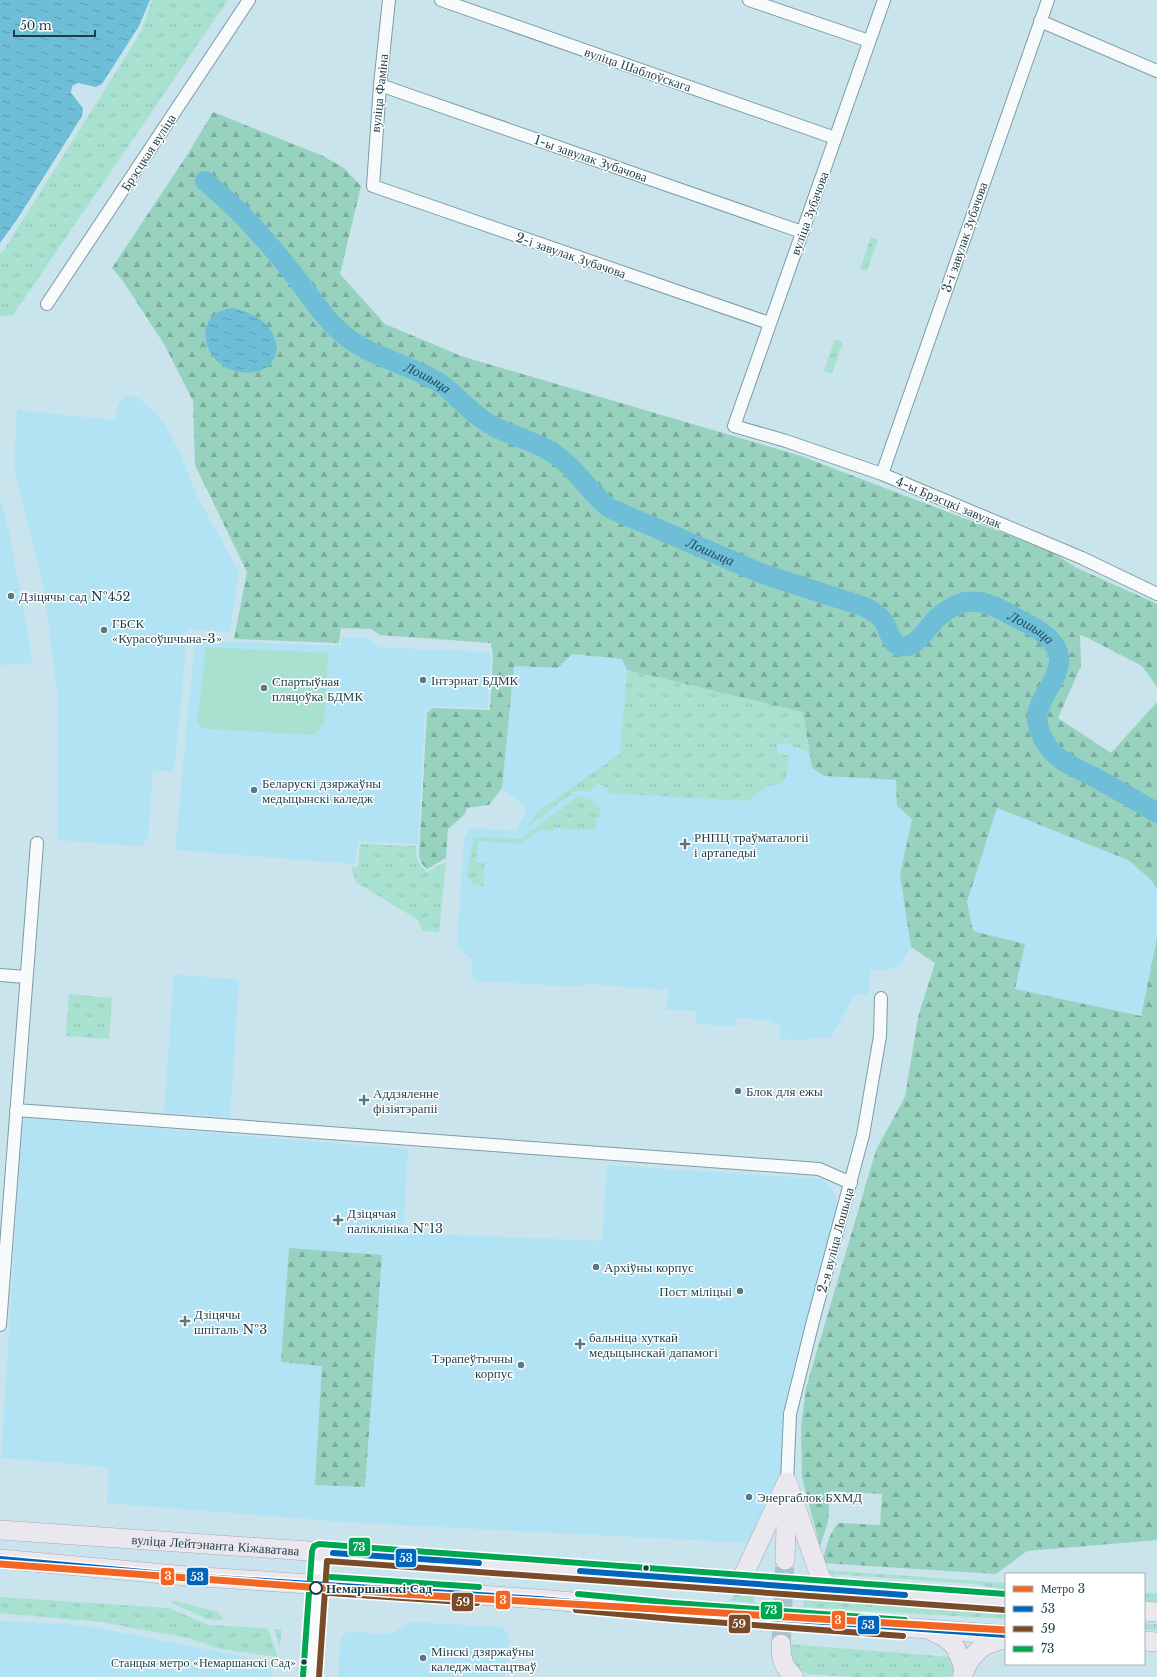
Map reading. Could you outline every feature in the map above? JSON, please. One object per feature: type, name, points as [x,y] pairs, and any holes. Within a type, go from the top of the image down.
[{"type":"main road","points":[[785,1560],[787,1482]]},
{"type":"main road","points":[[729,1583],[741,1578],[745,1572],[787,1482]]},
{"type":"main road","points":[[787,1482],[821,1579],[833,1590]]},
{"type":"main road","name":"вуліца Лейтэнанта Кіжаватава","points":[[0,1530],[410,1558],[729,1583],[1005,1602]]},
{"type":"main road","points":[[50,1534],[59,1541],[62,1550],[59,1561],[52,1564]]},
{"type":"main road","points":[[311,1677],[320,1552]]},
{"type":"main road","points":[[0,1559],[187,1576],[539,1599],[673,1611],[1005,1635]]},
{"type":"main road","points":[[1145,1611],[1157,1612]]},
{"type":"main road","points":[[929,1630],[946,1638],[958,1650],[963,1674]]},
{"type":"main road","points":[[963,1674],[974,1656],[983,1646],[994,1640],[1005,1638]]},
{"type":"main road","points":[[1145,1641],[1157,1642]]},
{"type":"main road","points":[[781,1644],[781,1656],[785,1668],[794,1677]]},
{"type":"street","name":"Брэсцкая вуліца","points":[[47,304],[249,0]]},
{"type":"street","name":"вуліца Фаміна","points":[[373,186],[380,85],[389,0]]},
{"type":"street","name":"вуліца Шаблоўскага","points":[[440,0],[835,138]]},
{"type":"street","points":[[748,0],[870,41]]},
{"type":"street","name":"вуліца Зубачова","points":[[734,426],[884,0]]},
{"type":"street","name":"3-і завулак Зубачова","points":[[882,474],[1048,0]]},
{"type":"street","points":[[1040,21],[1157,71]]},
{"type":"street","name":"1-ы завулак Зубачова","points":[[380,85],[802,232]]},
{"type":"street","name":"2-і завулак Зубачова","points":[[373,186],[769,323]]},
{"type":"street","name":"4-ы Брэсцкі завулак","points":[[734,426],[786,441],[882,474],[1082,558],[1157,594]]},
{"type":"street","points":[[0,1326],[37,843]]},
{"type":"street","points":[[0,975],[26,977]]},
{"type":"street","name":"2-я вуліца Лошыца","points":[[787,1482],[790,1414],[863,1135],[880,1036],[881,998]]},
{"type":"street","points":[[16,1110],[820,1168],[851,1183]]},
{"type":"shaded area","points":[[126,396],[138,398],[155,412],[165,424],[180,453],[196,494],[239,572],[230,632],[188,629],[183,635],[183,642],[186,648],[175,763],[173,771],[153,771],[148,837],[142,846],[58,840],[58,697],[43,584],[14,468],[17,410],[114,420],[118,403]]},
{"type":"shaded area","name":"Дзіцячы сад №452","points":[[0,500],[9,530],[33,663],[0,665]]},
{"type":"shaded area","points":[[341,637],[369,638],[377,647],[488,652],[491,657],[488,708],[431,706],[425,712],[418,844],[358,842],[355,864],[175,850],[195,640],[341,646]]},
{"type":"shaded area","name":"РНПЦ траўматалогіі і артапедыі","points":[[572,654],[622,659],[627,670],[803,712],[812,768],[824,776],[896,780],[897,806],[912,819],[900,875],[911,947],[899,967],[882,971],[870,970],[869,995],[855,994],[831,1037],[800,1040],[779,1039],[780,1026],[770,1020],[736,1018],[735,1026],[696,1024],[696,1011],[666,1010],[668,990],[586,984],[581,987],[479,981],[471,974],[473,959],[468,958],[457,943],[464,839],[471,828],[516,831],[527,809],[502,788],[514,666],[558,668]]},
{"type":"shaded area","points":[[997,808],[1128,860],[1150,879],[1157,889],[1157,938],[1141,1016],[1015,989],[973,931],[967,902]]},
{"type":"shaded area","points":[[174,974],[239,980],[230,1117],[164,1113]]},
{"type":"shaded area","points":[[26,1118],[408,1149],[403,1233],[602,1241],[607,1165],[823,1179],[830,1186],[836,1197],[837,1213],[789,1387],[781,1475],[750,1543],[343,1522],[107,1503],[109,1467],[1,1458],[22,1125]]},
{"type":"shaded area","points":[[0,1621],[68,1624],[97,1628],[271,1662],[271,1677],[0,1677]]},
{"type":"shaded area","name":"Мінскі дзяржаўны каледж мастацтваў","points":[[412,1622],[502,1627],[509,1637],[505,1677],[338,1677],[341,1639],[345,1633],[391,1634]]},
{"type":"green space","points":[[152,0],[228,0],[13,315],[0,317],[0,254],[4,250],[141,32]]},
{"type":"green space","points":[[213,112],[323,156],[344,168],[361,186],[340,274],[385,324],[461,356],[801,456],[1050,551],[1077,568],[1157,604],[1157,687],[1142,666],[1080,635],[1081,666],[1058,718],[1111,753],[1157,702],[1157,889],[1150,879],[1128,860],[997,808],[967,902],[973,931],[1025,944],[1015,989],[1141,1016],[1157,938],[1157,1540],[1027,1551],[996,1574],[823,1563],[830,1536],[839,1523],[880,1525],[882,1494],[830,1491],[828,1522],[820,1546],[802,1478],[801,1426],[806,1388],[876,1150],[905,1097],[918,1017],[935,963],[911,947],[900,875],[912,819],[897,806],[896,780],[824,776],[812,768],[803,712],[627,670],[622,659],[572,654],[558,668],[514,666],[502,788],[489,805],[467,808],[465,814],[448,829],[446,858],[427,869],[422,864],[419,857],[427,713],[432,708],[490,710],[493,656],[491,643],[380,635],[371,629],[341,628],[339,643],[234,639],[247,572],[195,465],[193,401],[164,344],[123,281],[112,268],[189,152]]},
{"type":"green space","points":[[871,237],[878,240],[867,271],[860,269]]},
{"type":"green space","points":[[835,339],[843,342],[832,374],[824,371]]},
{"type":"green space","name":"Спартыўная пляцоўка БДМК","points":[[206,647],[328,653],[324,723],[314,735],[206,729],[197,724]]},
{"type":"green space","points":[[627,670],[803,712],[809,752],[787,744],[778,744],[777,754],[787,755],[789,757],[785,779],[781,783],[768,786],[747,801],[609,793],[602,785],[597,785],[594,786],[590,792],[575,791],[520,832],[532,820],[537,812],[620,754]]},
{"type":"green space","points":[[578,796],[591,800],[594,805],[600,807],[600,818],[596,818],[595,830],[556,828],[551,832],[541,829],[521,844],[478,841],[476,862],[485,863],[483,886],[474,885],[467,876],[474,837],[521,839]]},
{"type":"green space","points":[[360,844],[416,846],[418,860],[427,872],[446,862],[439,932],[422,931],[418,920],[356,882],[351,867],[358,867]]},
{"type":"green space","points":[[69,994],[112,998],[109,1039],[66,1036]]},
{"type":"green space","points":[[289,1248],[382,1255],[365,1487],[315,1485],[322,1366],[281,1362]]},
{"type":"green space","points":[[825,1570],[1005,1583],[1005,1590],[974,1584],[830,1574]]},
{"type":"green space","points":[[1145,1593],[1157,1593],[1157,1602],[1145,1601]]},
{"type":"green space","points":[[734,1595],[754,1596],[754,1603],[730,1601]]},
{"type":"green space","points":[[0,1597],[169,1608],[208,1625],[265,1628],[268,1629],[278,1657],[221,1649],[188,1638],[101,1622],[0,1613]]},
{"type":"green space","points":[[804,1599],[1005,1614],[1005,1619],[803,1607]]},
{"type":"green space","points":[[172,1600],[217,1612],[222,1617],[222,1620],[207,1619],[172,1603]]},
{"type":"green space","points":[[1145,1623],[1157,1624],[1157,1630],[1145,1629]]},
{"type":"green space","points":[[274,1629],[281,1629],[280,1648]]},
{"type":"green space","points":[[787,1644],[951,1657],[955,1669],[950,1677],[850,1677],[809,1674],[796,1669]]},
{"type":"water","points":[[0,0],[150,0],[139,26],[102,84],[96,87],[78,83],[72,86],[71,93],[83,108],[82,116],[18,218],[0,243]]},
{"type":"water","points":[[233,308],[249,313],[264,322],[271,331],[275,338],[276,351],[275,357],[267,367],[254,372],[237,371],[223,366],[213,356],[207,344],[206,332],[209,321],[218,312]]},
{"type":"waterway","name":"Лошыца","points":[[205,181],[241,214],[263,237],[324,314],[344,335],[367,350],[417,371],[441,384],[479,417],[493,426],[541,446],[556,455],[570,467],[609,508],[763,574],[865,607],[876,613],[886,625],[894,643],[900,646],[911,645],[921,637],[941,614],[966,602],[977,602],[992,605],[1038,630],[1055,646],[1059,656],[1055,677],[1039,707],[1037,717],[1039,728],[1045,742],[1056,756],[1068,764],[1157,813]]},
{"type":"tunnel","points":[[781,1644],[785,1560]]},
{"type":"metro line","name":"3","points":[[0,1564],[403,1594],[1005,1630]]},
{"type":"transit line","name":"73","points":[[303,1676],[312,1551],[314,1546],[319,1544],[1005,1594]]},
{"type":"transit line","name":"53","points":[[333,1553],[479,1563]]},
{"type":"transit line","name":"53","points":[[0,1559],[187,1576],[539,1599],[673,1611],[1005,1635]]},
{"type":"transit line","name":"59","points":[[319,1677],[327,1561],[1005,1610]]},
{"type":"transit line","name":"53","points":[[580,1571],[905,1595]]},
{"type":"transit line","name":"73","points":[[331,1577],[479,1587]]},
{"type":"transit line","name":"59","points":[[329,1593],[477,1603]]},
{"type":"transit line","name":"73","points":[[578,1594],[674,1603],[905,1620]]},
{"type":"transit line","name":"59","points":[[576,1610],[672,1619],[903,1636]]},
{"type":"place","name":"Дзіцячы сад №452","points":[[11,596]]},
{"type":"place","name":"ГБСК «Курасоўшчына-3»","points":[[104,630]]},
{"type":"place","name":"Інтэрнат БДМК","points":[[423,680]]},
{"type":"place","name":"Спартыўная пляцоўка БДМК","points":[[264,688]]},
{"type":"place","name":"Беларускі дзяржаўны медыцынскі каледж","points":[[254,790]]},
{"type":"place","name":"РНПЦ траўматалогіі і артапедыі","points":[[685,844]]},
{"type":"place","name":"Блок для ежы","points":[[738,1091]]},
{"type":"place","name":"Аддзяленне фізіятэрапіі","points":[[364,1100]]},
{"type":"place","name":"Дзіцячая паліклініка №13","points":[[338,1220]]},
{"type":"place","name":"Архіўны корпус","points":[[596,1267]]},
{"type":"place","name":"Пост міліцыі","points":[[740,1291]]},
{"type":"place","name":"Дзіцячы шпіталь №3","points":[[185,1321]]},
{"type":"place","name":"бальніца хуткай медыцынскай дапамогі","points":[[580,1344]]},
{"type":"place","name":"Тэрапеўтычны корпус","points":[[521,1365]]},
{"type":"place","name":"Энергаблок БХМД","points":[[749,1497]]},
{"type":"place","name":"Немаршанскі Сад","points":[[316,1588]]},
{"type":"place","name":"Мінскі дзяржаўны каледж мастацтваў","points":[[423,1658]]},
{"type":"place","name":"Станцыя метро «Немаршанскі Сад»","points":[[304,1662]]}]
